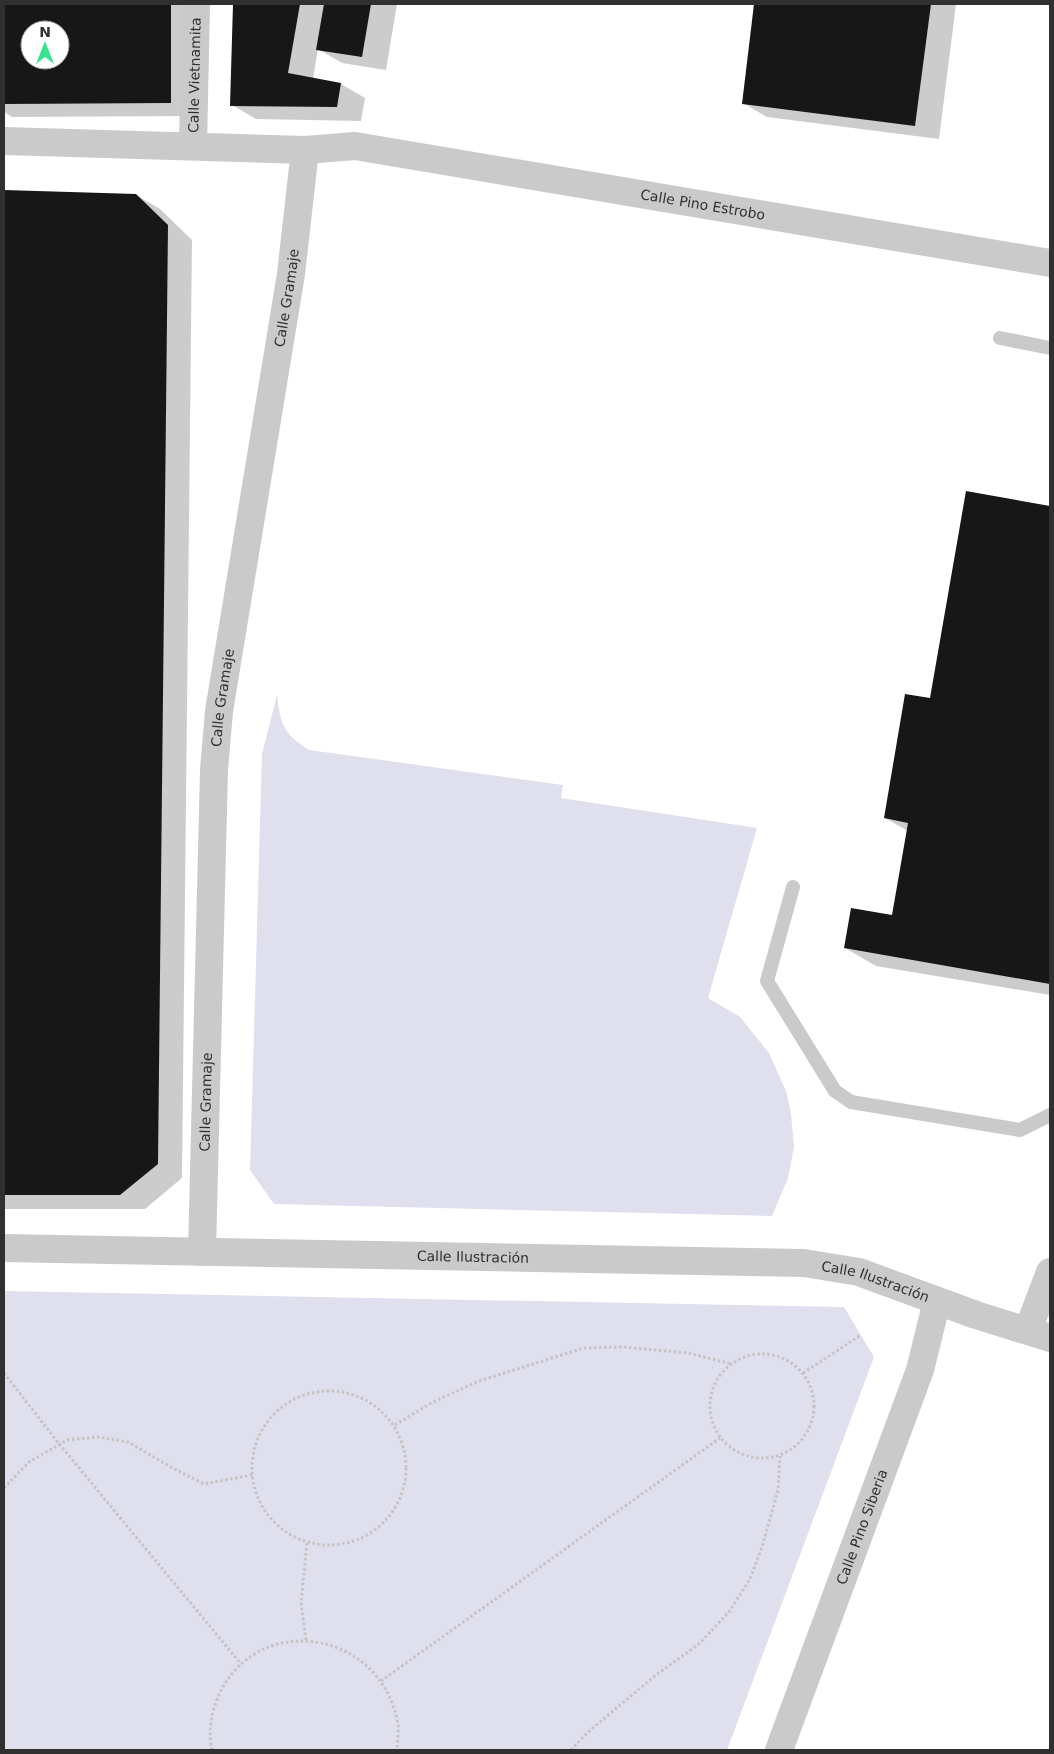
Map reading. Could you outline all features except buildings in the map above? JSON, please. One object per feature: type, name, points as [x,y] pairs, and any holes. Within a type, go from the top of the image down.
[{"type":"street","name":"Calle Vietnamita","points":[[194,146],[196,4]]},
{"type":"street","name":"Calle Pino Estrobo","points":[[4,142],[305,150],[355,146],[1050,263]]},
{"type":"street","name":"Calle Gramaje","points":[[202,1252],[214,770],[219,711],[292,274],[305,150]]},
{"type":"street","name":"Calle Ilustración","points":[[4,1248],[804,1262],[859,1272],[936,1302],[1039,1334]]},
{"type":"street","points":[[1039,1334],[1050,1274]]},
{"type":"street","name":"Calle Pino Siberia","points":[[779,1750],[920,1370],[936,1302]]},
{"type":"lane","points":[[1000,338],[1050,348]]},
{"type":"lane","points":[[793,887],[767,981],[835,1090],[852,1102],[1020,1130],[1050,1115]]},
{"type":"path","points":[[803,1373],[861,1335]]},
{"type":"path","points":[[395,1425],[431,1403],[479,1381],[584,1348],[623,1347],[680,1352],[732,1364]]},
{"type":"path","points":[[762,1354],[778,1356],[792,1363],[803,1373],[812,1388],[815,1404],[813,1421],[806,1436],[795,1448],[780,1456],[764,1459],[747,1457],[732,1450],[720,1438],[712,1423],[710,1407],[712,1390],[720,1376],[732,1364],[746,1357],[762,1354]]},
{"type":"path","points":[[4,1373],[60,1445],[241,1664]]},
{"type":"path","points":[[329,1390],[355,1394],[377,1406],[395,1425],[405,1447],[407,1470],[403,1493],[392,1514],[375,1530],[354,1541],[330,1545],[307,1542],[290,1535],[276,1524],[264,1510],[256,1493],[252,1475],[254,1450],[264,1426],[281,1407],[304,1394],[329,1390]]},
{"type":"path","points":[[4,1488],[29,1462],[67,1440],[98,1437],[128,1442],[204,1484],[252,1475]]},
{"type":"path","points":[[381,1681],[720,1438]]},
{"type":"path","points":[[571,1750],[588,1732],[656,1675],[699,1644],[729,1612],[750,1579],[762,1547],[778,1490],[780,1456]]},
{"type":"path","points":[[306,1640],[302,1603],[307,1542]]},
{"type":"path","points":[[212,1750],[210,1744],[212,1715],[222,1687],[241,1664],[267,1648],[282,1643],[306,1640],[328,1644],[348,1651],[366,1664],[381,1681],[392,1702],[398,1726],[397,1750]]},
{"type":"shaded area","points":[[277,695],[280,714],[285,728],[294,739],[309,750],[563,785],[561,798],[757,828],[708,998],[740,1017],[769,1053],[786,1091],[791,1114],[794,1147],[788,1178],[772,1216],[274,1204],[250,1170],[262,754]]},
{"type":"shaded area","points":[[4,1291],[844,1307],[874,1357],[727,1750],[4,1750]]}]
